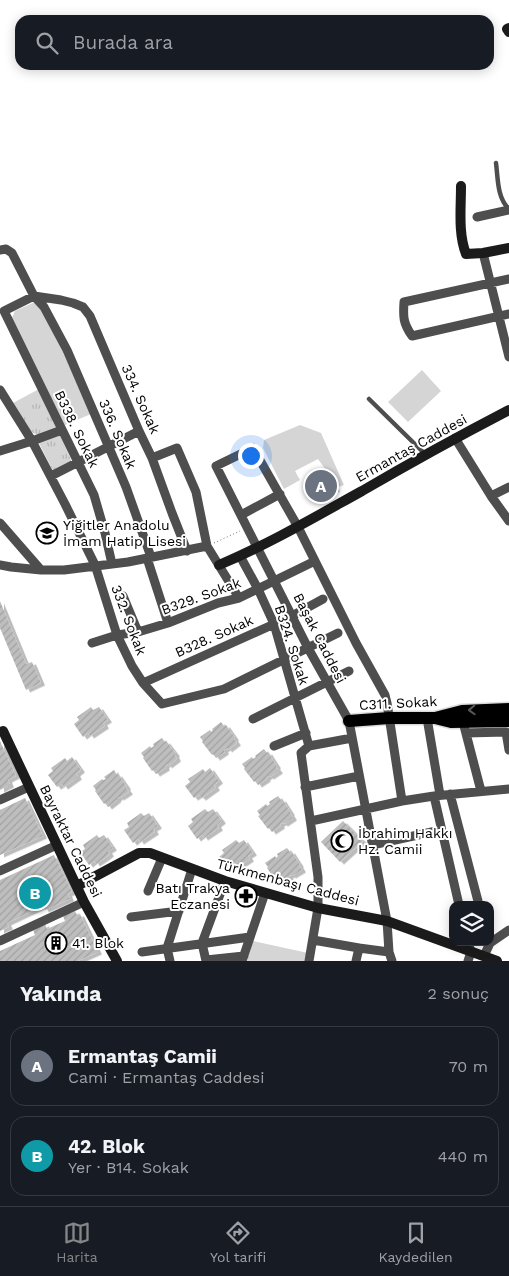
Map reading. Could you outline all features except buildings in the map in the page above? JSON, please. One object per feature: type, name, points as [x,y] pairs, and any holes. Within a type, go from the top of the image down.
[{"type":"main road","points":[[461,186],[462,244],[466,254],[509,248]]},
{"type":"main road","name":"Ermantaş Caddesi","points":[[219,565],[258,548],[298,527],[455,438],[509,410]]},
{"type":"main road","name":"C311. Sokak","points":[[348,721],[389,718],[431,718],[462,711],[509,709]]},
{"type":"main road","points":[[431,718],[465,727],[507,727]]},
{"type":"main road","name":"Bayraktar Caddesi","points":[[2,732],[84,902],[115,961]]},
{"type":"main road","name":"Türkmenbaşı Caddesi","points":[[77,886],[139,853],[150,853],[225,880],[318,908],[386,922],[496,961]]},
{"type":"street","points":[[477,217],[509,210]]},
{"type":"street","name":"336. Sokak","points":[[0,250],[6,249],[12,252],[34,296],[44,307],[67,350],[126,487],[168,623]]},
{"type":"street","points":[[484,252],[491,283],[504,315],[509,357]]},
{"type":"street","points":[[504,315],[412,336],[406,327],[403,316],[404,302],[509,279]]},
{"type":"street","name":"B338. Sokak","points":[[34,296],[4,311],[94,496],[112,564]]},
{"type":"street","name":"334. Sokak","points":[[34,296],[73,303],[83,307],[90,316],[152,458],[187,551]]},
{"type":"street","name":"332. Sokak","points":[[0,390],[32,441],[66,504],[95,565],[117,636],[132,666],[143,683],[162,704],[224,689],[284,659]]},
{"type":"street","points":[[0,451],[62,430]]},
{"type":"street","points":[[51,476],[139,430]]},
{"type":"street","points":[[455,438],[509,521]]},
{"type":"street","points":[[152,458],[177,448],[196,492],[207,546],[239,598]]},
{"type":"street","name":"Başak Caddesi","points":[[280,494],[253,448],[216,466],[326,683],[348,721],[386,922],[390,956]]},
{"type":"street","points":[[491,496],[509,487]]},
{"type":"street","points":[[241,515],[280,494],[388,703],[402,801]]},
{"type":"street","points":[[0,523],[42,570]]},
{"type":"street","points":[[0,565],[42,570],[64,570],[149,558],[207,546]]},
{"type":"street","name":"B324. Sokak","points":[[240,556],[274,624],[309,746],[301,753],[318,877],[318,908],[309,961]]},
{"type":"street","name":"B329. Sokak","points":[[92,643],[168,623],[218,603],[239,598],[315,561]]},
{"type":"street","points":[[123,596],[138,632]]},
{"type":"street","name":"B328. Sokak","points":[[143,683],[292,616],[323,599]]},
{"type":"street","points":[[284,659],[338,633]]},
{"type":"street","points":[[253,720],[349,670]]},
{"type":"street","points":[[431,718],[441,795],[441,830],[458,901]]},
{"type":"street","points":[[465,727],[481,791]]},
{"type":"street","points":[[507,727],[509,750]]},
{"type":"street","points":[[274,746],[306,732]]},
{"type":"street","points":[[309,746],[352,738]]},
{"type":"street","points":[[305,787],[359,776]]},
{"type":"street","points":[[0,800],[29,787]]},
{"type":"street","points":[[311,821],[402,801],[441,795],[509,789]]},
{"type":"street","points":[[441,795],[478,901]]},
{"type":"street","points":[[372,845],[441,830]]},
{"type":"street","points":[[0,871],[57,845]]},
{"type":"street","points":[[148,891],[162,858]]},
{"type":"street","points":[[170,961],[168,948],[192,869]]},
{"type":"street","points":[[225,880],[202,943],[206,961],[243,958],[265,892]]},
{"type":"street","points":[[0,941],[84,902]]},
{"type":"street","points":[[131,917],[179,912]]},
{"type":"street","points":[[494,940],[509,930]]},
{"type":"street","points":[[142,952],[250,937]]},
{"type":"street","points":[[313,940],[359,948],[390,956]]},
{"type":"street","points":[[484,956],[489,946]]},
{"type":"street","points":[[356,961],[359,948]]},
{"type":"lane","points":[[496,163],[501,198],[509,210]]},
{"type":"lane","points":[[369,399],[425,455]]},
{"type":"path","points":[[207,546],[247,528]]},
{"type":"green space","points":[[35,302],[42,306],[91,414],[65,425],[12,318],[15,311]]},
{"type":"green space","points":[[422,370],[441,391],[408,422],[388,402]]},
{"type":"green space","points":[[39,389],[56,428],[38,435],[31,432],[13,403]]},
{"type":"green space","points":[[300,425],[321,433],[344,485],[338,487],[318,459],[295,471],[300,480],[284,489],[263,448],[264,440]]},
{"type":"green space","points":[[60,435],[72,462],[53,471],[39,443]]},
{"type":"green space","points":[[253,941],[308,953],[306,961],[247,961]]},
{"type":"place","name":"Ermantaş Camii","points":[[321,486]]},
{"type":"place","name":"Yiğitler Anadolu İmam Hatip Lisesi","points":[[47,533]]},
{"type":"place","name":"İbrahim Hakkı Hz. Camii","points":[[342,841]]},
{"type":"place","name":"42. Blok","points":[[35,893]]},
{"type":"place","name":"Batı Trakya Eczanesi","points":[[246,896]]},
{"type":"place","name":"41. Blok","points":[[56,943]]}]
